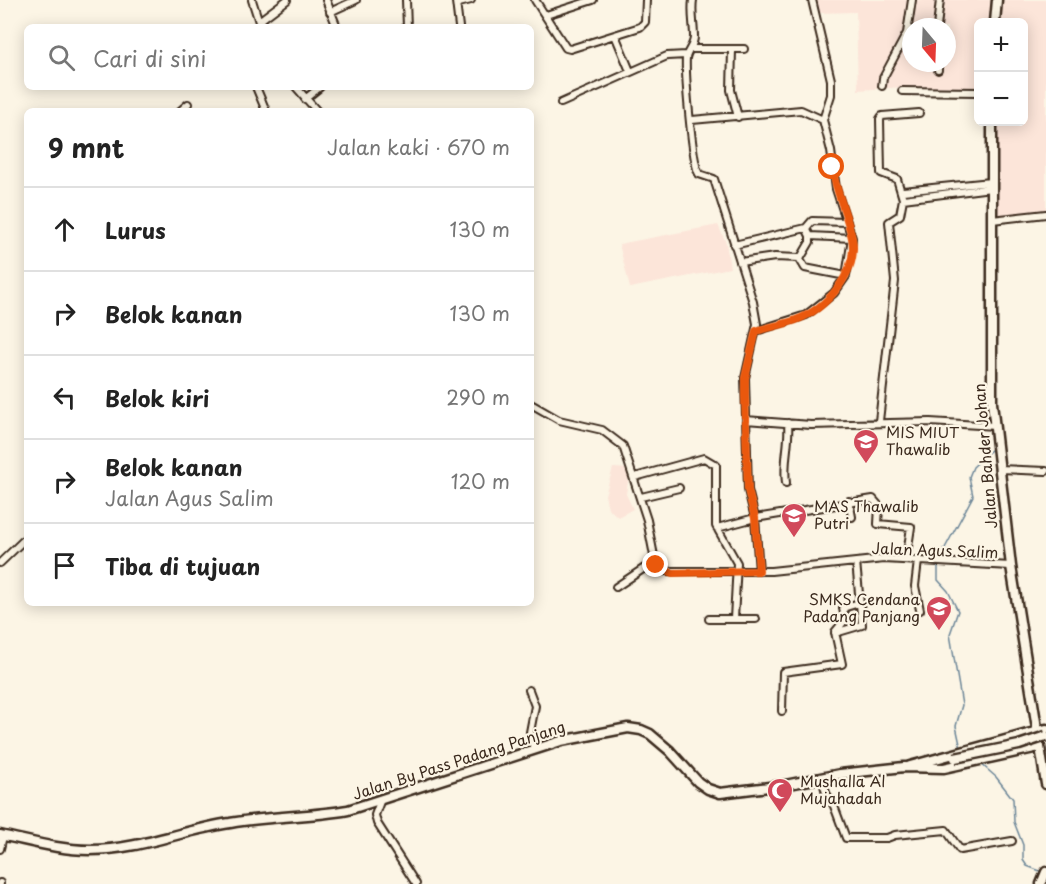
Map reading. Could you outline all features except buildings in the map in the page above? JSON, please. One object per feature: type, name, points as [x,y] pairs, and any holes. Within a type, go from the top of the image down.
[{"type":"main road","points":[[995,18],[997,0]]},
{"type":"main road","name":"Jalan Bahder Johan","points":[[992,126],[992,403],[1011,566],[1046,784]]},
{"type":"main road","name":"Jalan By Pass Padang Panjang","points":[[2,835],[60,849],[110,849],[227,823],[316,816],[348,810],[534,750],[613,730],[641,729],[670,751],[698,782],[720,793],[916,766]]},
{"type":"main road","points":[[916,766],[1046,729]]},
{"type":"main road","points":[[916,766],[955,760],[1046,738]]},
{"type":"main road","points":[[916,766],[944,768],[1039,747]]},
{"type":"main road","points":[[1041,884],[1046,872]]},
{"type":"street","points":[[259,24],[253,2],[260,0]]},
{"type":"street","points":[[260,24],[287,0]]},
{"type":"street","points":[[326,0],[336,24]]},
{"type":"street","points":[[330,12],[356,0]]},
{"type":"street","points":[[406,0],[407,24]]},
{"type":"street","points":[[459,24],[456,1],[471,0]]},
{"type":"street","points":[[535,0],[568,49],[643,24],[646,0]]},
{"type":"street","points":[[546,15],[593,0]]},
{"type":"street","points":[[561,104],[630,71],[668,56],[686,55],[692,49],[694,41],[693,0]]},
{"type":"street","points":[[756,331],[806,315],[834,293],[846,276],[852,238],[836,189],[831,151],[823,120],[831,95],[831,80],[812,0]]},
{"type":"street","points":[[882,86],[883,78],[907,33],[912,0]]},
{"type":"street","points":[[938,18],[940,0]]},
{"type":"street","points":[[615,35],[630,71]]},
{"type":"street","points":[[692,49],[744,49]]},
{"type":"street","points":[[732,50],[731,90],[738,117]]},
{"type":"street","points":[[686,55],[686,95],[692,120],[696,169],[699,174],[714,178],[753,302],[756,331],[745,378],[748,490],[755,518],[759,571]]},
{"type":"street","points":[[257,90],[265,108]]},
{"type":"street","points":[[298,90],[314,108]]},
{"type":"street","points":[[305,99],[316,90]]},
{"type":"street","points":[[902,91],[974,92]]},
{"type":"street","points":[[183,108],[188,104]]},
{"type":"street","points":[[692,120],[801,110],[823,120]]},
{"type":"street","points":[[879,421],[886,343],[895,281],[889,222],[900,215],[903,195],[897,179],[881,173],[880,119],[882,116],[919,113]]},
{"type":"street","points":[[903,195],[991,185]]},
{"type":"street","points":[[992,220],[1046,214]]},
{"type":"street","points":[[734,245],[806,228],[812,221],[847,222]]},
{"type":"street","points":[[801,259],[810,242],[806,228]]},
{"type":"street","points":[[810,236],[852,238]]},
{"type":"street","points":[[740,262],[775,257],[801,259]]},
{"type":"street","points":[[801,259],[805,268],[846,276]]},
{"type":"street","points":[[534,406],[559,420],[579,423],[610,434],[623,446],[641,497],[655,561],[616,587]]},
{"type":"street","points":[[746,420],[788,423],[879,421],[995,426]]},
{"type":"street","points":[[786,483],[788,423]]},
{"type":"street","points":[[635,477],[700,459],[711,460],[717,470],[717,528],[737,563],[734,619]]},
{"type":"street","points":[[999,469],[1046,471]]},
{"type":"street","points":[[641,497],[679,488]]},
{"type":"street","points":[[717,528],[755,518],[873,498],[879,506],[878,524],[910,527],[906,560]]},
{"type":"street","points":[[849,501],[852,517]]},
{"type":"street","points":[[0,563],[24,540]]},
{"type":"street","name":"Jalan Agus Salim","points":[[655,561],[661,569],[672,573],[737,573],[884,559],[1011,566]]},
{"type":"street","points":[[918,561],[915,586],[920,610]]},
{"type":"street","points":[[835,633],[862,625],[856,562]]},
{"type":"street","points":[[835,633],[844,622],[843,608],[859,603]]},
{"type":"street","points":[[709,619],[756,619]]},
{"type":"street","points":[[782,711],[783,672],[842,664],[835,633]]},
{"type":"street","points":[[529,690],[535,706],[530,732],[534,750]]},
{"type":"street","points":[[822,778],[825,794],[834,806],[846,838],[887,838],[895,835],[946,830],[960,850],[1012,841]]},
{"type":"street","points":[[381,799],[375,815],[377,823],[416,884]]},
{"type":"street","points":[[0,849],[2,835]]},
{"type":"shaded area","points":[[815,0],[1046,0],[1046,214],[993,218],[993,126],[1028,126],[1028,18],[974,18],[974,89],[905,87],[858,90],[856,12],[817,13]]},
{"type":"shaded area","points":[[718,225],[726,243],[730,268],[630,288],[619,244]]},
{"type":"shaded area","points":[[613,468],[630,469],[626,494],[633,509],[618,517],[608,508],[605,495]]},
{"type":"waterway","points":[[938,561],[973,496],[969,477],[973,467],[992,449]]},
{"type":"waterway","points":[[938,565],[938,580],[948,591],[958,611],[950,634],[962,705],[956,726],[961,749]]},
{"type":"waterway","points":[[980,763],[996,777],[1013,799],[1014,822],[1023,845],[1023,860],[1027,866],[1040,871],[1037,884]]},
{"type":"place","name":"MIS MIUT Thawalib","points":[[866,465]]},
{"type":"place","name":"MAS Thawalib Putri","points":[[794,539]]},
{"type":"place","name":"SMKS Cendana Padang Panjang","points":[[939,632]]},
{"type":"place","name":"Mushalla Al Mujahadah","points":[[780,814]]},
{"type":"route","points":[[656,565],[672,573],[759,571],[755,518],[748,490],[745,378],[756,331],[806,315],[834,293],[849,269],[852,238],[836,189],[832,167]]}]
